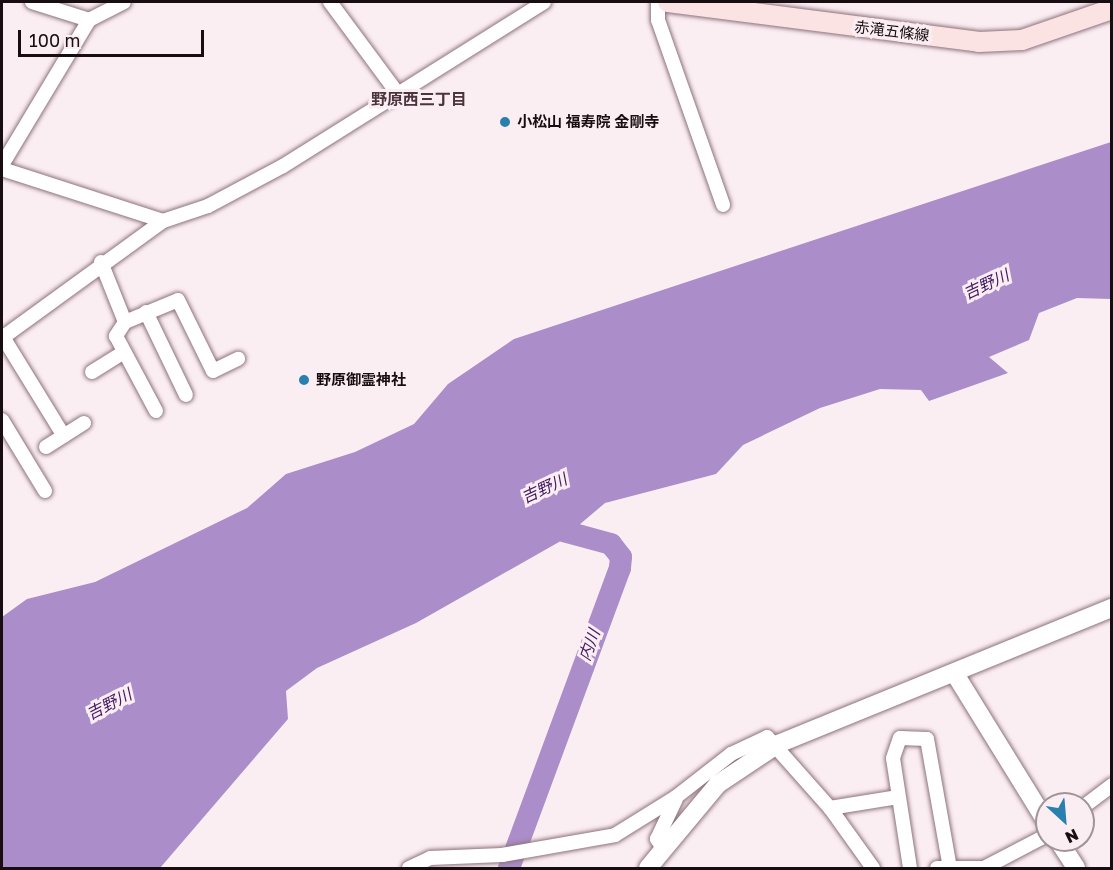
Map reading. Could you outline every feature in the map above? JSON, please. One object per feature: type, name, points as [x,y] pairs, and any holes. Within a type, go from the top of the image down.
[{"type":"main road","name":"赤滝五條線","points":[[668,2],[979,42],[1022,40],[1112,9]]},
{"type":"street","points":[[32,2],[89,20]]},
{"type":"street","points":[[124,2],[89,20],[2,167],[162,220]]},
{"type":"street","points":[[330,2],[398,94]]},
{"type":"street","points":[[64,436],[2,338],[102,262],[162,220],[208,206],[283,166],[544,2]]},
{"type":"street","points":[[658,2],[658,20],[723,205]]},
{"type":"street","points":[[102,262],[125,322]]},
{"type":"street","points":[[156,411],[116,336],[125,322],[178,300],[213,371],[238,359]]},
{"type":"street","points":[[146,312],[186,395]]},
{"type":"street","points":[[92,372],[124,352]]},
{"type":"street","points":[[2,420],[45,491]]},
{"type":"street","points":[[46,447],[84,423]]},
{"type":"street","points":[[648,868],[718,784],[778,744],[955,674],[1112,608]]},
{"type":"street","points":[[955,674],[1035,804]]},
{"type":"street","points":[[409,868],[430,858],[502,855],[615,835],[676,797],[757,738],[778,744],[787,764],[830,808],[873,868]]},
{"type":"street","points":[[910,868],[893,758],[900,738],[927,739],[950,868]]},
{"type":"street","points":[[1095,798],[1112,785]]},
{"type":"street","points":[[663,848],[657,839],[676,797]]},
{"type":"street","points":[[830,808],[898,797]]},
{"type":"street","points":[[937,868],[984,868],[1035,841]]},
{"type":"street","points":[[1066,852],[1076,868]]},
{"type":"water","name":"吉野川","points":[[1111,142],[1111,299],[1077,298],[1039,313],[1029,340],[989,357],[1008,373],[929,401],[921,390],[880,389],[820,408],[743,445],[716,474],[605,503],[559,542],[416,623],[317,668],[286,691],[288,719],[160,868],[2,868],[2,617],[27,599],[95,582],[247,508],[286,474],[355,452],[414,424],[448,384],[514,339]]},
{"type":"waterway","name":"内川","points":[[509,868],[620,568],[621,557],[611,544],[541,525]]},
{"type":"place","name":"小松山 福寿院 金剛寺","points":[[505,122]]},
{"type":"place","name":"野原御霊神社","points":[[304,380]]},
{"type":"district","name":"野原西三丁目","points":[[419,99]]}]
